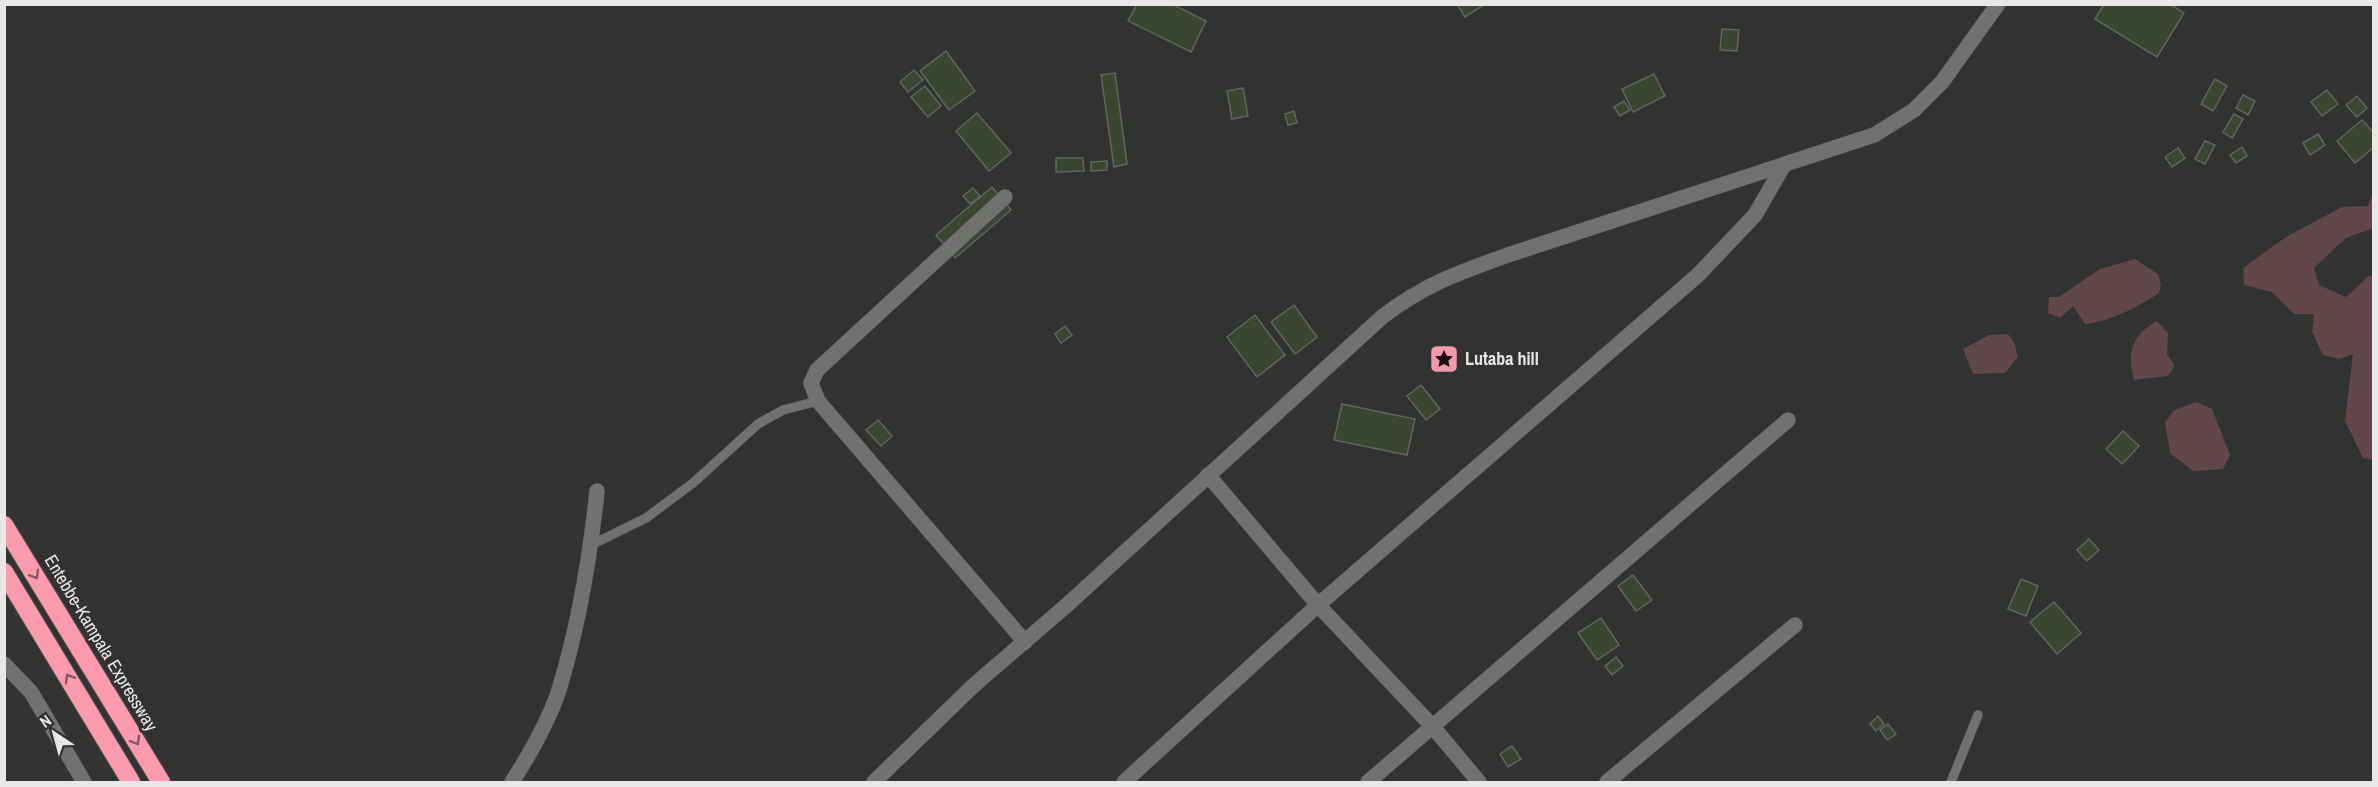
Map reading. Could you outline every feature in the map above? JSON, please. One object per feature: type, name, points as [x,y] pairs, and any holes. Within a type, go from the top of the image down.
[{"type":"highway","name":"Entebbe-Kampala Expressway","points":[[4,525],[161,783]]},
{"type":"highway","points":[[4,572],[131,783]]},
{"type":"street","points":[[874,783],[973,686],[1025,642],[1382,317],[1413,294],[1451,275],[1508,255],[1874,135],[1914,110],[1942,82],[1998,4]]},
{"type":"street","points":[[1124,783],[1318,605],[1698,275],[1755,215],[1784,165]]},
{"type":"street","points":[[1005,197],[817,370],[811,383],[818,401],[1025,642]]},
{"type":"street","points":[[1368,783],[1788,420]]},
{"type":"street","points":[[1208,475],[1318,605],[1433,727],[1479,783]]},
{"type":"street","points":[[512,783],[531,752],[557,693],[591,545],[597,490]]},
{"type":"street","points":[[1607,783],[1794,625]]},
{"type":"street","points":[[4,664],[31,692],[84,783]]},
{"type":"lane","points":[[591,545],[655,511],[693,483],[758,424],[783,410],[818,401]]},
{"type":"lane","points":[[1951,783],[1978,715]]},
{"type":"shaded area","points":[[2373,193],[2373,228],[2346,238],[2314,268],[2319,285],[2346,297],[2369,276],[2373,276],[2373,460],[2363,458],[2345,421],[2353,354],[2339,359],[2323,355],[2312,332],[2314,314],[2294,314],[2272,292],[2244,285],[2243,268],[2286,237],[2342,207],[2368,206]]},
{"type":"shaded area","points":[[2135,259],[2158,274],[2161,285],[2159,293],[2134,308],[2094,323],[2085,324],[2073,306],[2060,318],[2048,313],[2049,297],[2059,297],[2100,269]]},
{"type":"shaded area","points":[[2157,321],[2168,333],[2167,354],[2175,366],[2168,376],[2134,380],[2131,361],[2133,346],[2141,333]]},
{"type":"shaded area","points":[[2008,334],[2014,342],[2018,357],[2005,373],[1973,374],[1963,349],[1989,335]]},
{"type":"shaded area","points":[[2197,402],[2212,409],[2230,455],[2223,469],[2193,471],[2170,453],[2165,422],[2174,410]]},
{"type":"building","points":[[1137,4],[1172,4],[1206,21],[1191,52],[1128,21]]},
{"type":"building","points":[[1457,4],[1485,4],[1465,17]]},
{"type":"building","points":[[2104,4],[2170,4],[2184,13],[2157,57],[2095,19]]},
{"type":"building","points":[[1722,29],[1739,30],[1737,51],[1720,50]]},
{"type":"building","points":[[946,51],[975,91],[949,110],[920,71]]},
{"type":"building","points":[[914,70],[923,80],[908,92],[900,82]]},
{"type":"building","points":[[1115,73],[1127,164],[1114,167],[1101,75]]},
{"type":"building","points":[[1654,74],[1665,96],[1633,112],[1622,89]]},
{"type":"building","points":[[2215,79],[2227,86],[2213,111],[2201,104]]},
{"type":"building","points":[[925,86],[941,106],[928,117],[911,97]]},
{"type":"building","points":[[1243,88],[1248,116],[1232,119],[1227,91]]},
{"type":"building","points":[[2327,90],[2338,104],[2322,116],[2311,102]]},
{"type":"building","points":[[2243,95],[2255,101],[2248,115],[2236,108]]},
{"type":"building","points":[[2357,96],[2367,108],[2357,117],[2346,105]]},
{"type":"building","points":[[1624,101],[1630,110],[1620,116],[1614,107]]},
{"type":"building","points":[[1294,111],[1297,123],[1288,125],[1285,114]]},
{"type":"building","points":[[977,113],[1011,153],[989,171],[956,131]]},
{"type":"building","points":[[2234,114],[2243,119],[2232,138],[2223,132]]},
{"type":"building","points":[[2362,120],[2374,133],[2374,147],[2355,163],[2337,141]]},
{"type":"building","points":[[2318,134],[2325,145],[2310,155],[2303,143]]},
{"type":"building","points":[[2205,141],[2215,145],[2205,164],[2195,159]]},
{"type":"building","points":[[2242,147],[2247,156],[2236,163],[2230,155]]},
{"type":"building","points":[[2178,148],[2185,158],[2172,167],[2165,157]]},
{"type":"building","points":[[1056,158],[1083,158],[1084,171],[1056,172]]},
{"type":"building","points":[[1107,161],[1107,170],[1091,171],[1091,162]]},
{"type":"building","points":[[992,187],[1011,210],[955,258],[936,235]]},
{"type":"building","points":[[973,188],[980,196],[970,204],[963,196]]},
{"type":"building","points":[[1294,305],[1317,337],[1295,354],[1271,322]]},
{"type":"building","points":[[1255,315],[1285,355],[1257,377],[1227,337]]},
{"type":"building","points":[[1065,326],[1072,335],[1061,343],[1055,334]]},
{"type":"building","points":[[1421,385],[1440,409],[1426,420],[1407,396]]},
{"type":"building","points":[[1342,404],[1415,419],[1407,455],[1334,440]]},
{"type":"building","points":[[878,420],[892,436],[881,446],[866,430]]},
{"type":"building","points":[[2123,431],[2139,446],[2122,464],[2106,449]]},
{"type":"building","points":[[2089,539],[2099,550],[2087,561],[2077,550]]},
{"type":"building","points":[[1633,575],[1652,600],[1636,611],[1618,586]]},
{"type":"building","points":[[2021,579],[2038,586],[2026,616],[2008,609]]},
{"type":"building","points":[[2054,602],[2081,633],[2057,654],[2030,622]]},
{"type":"building","points":[[1601,618],[1619,645],[1597,660],[1578,633]]},
{"type":"building","points":[[1616,657],[1623,666],[1612,675],[1605,666]]},
{"type":"building","points":[[1878,716],[1884,724],[1876,731],[1870,724]]},
{"type":"building","points":[[1888,724],[1896,734],[1887,740],[1880,730]]},
{"type":"building","points":[[1512,746],[1521,759],[1508,767],[1500,754]]},
{"type":"place","name":"Lutaba hill","points":[[1444,359]]}]
